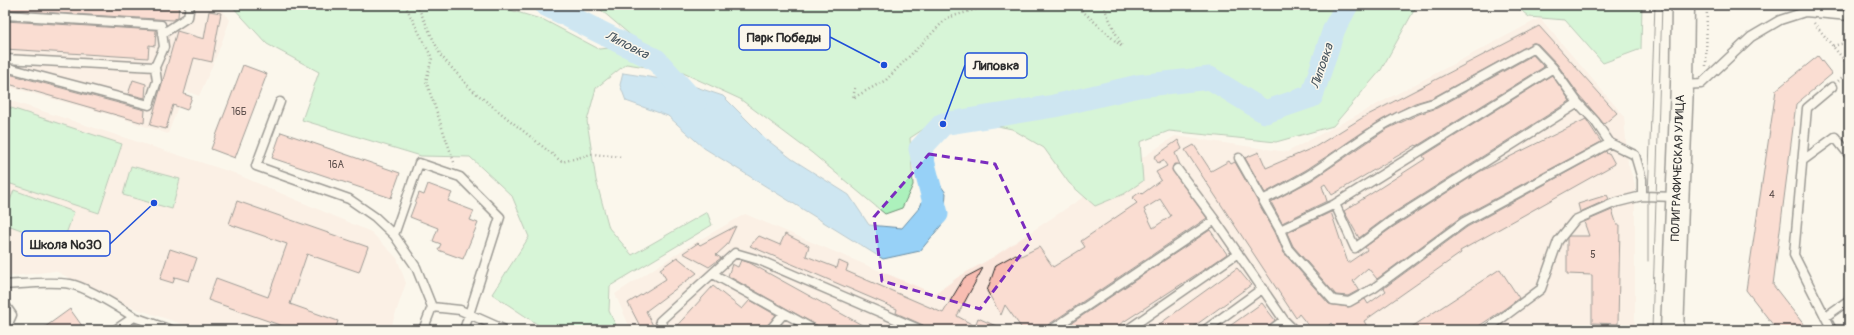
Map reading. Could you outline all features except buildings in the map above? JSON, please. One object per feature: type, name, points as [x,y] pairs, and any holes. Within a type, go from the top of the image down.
[{"type":"street","name":"ПОЛИГРАФИЧЕСКАЯ УЛИЦА","points":[[1672,330],[1682,85],[1682,5]]},
{"type":"lane","points":[[162,34],[188,17],[190,5]]},
{"type":"lane","points":[[1682,85],[1701,84],[1750,37],[1780,20],[1806,8],[1849,16]]},
{"type":"lane","points":[[5,16],[161,25],[164,47],[155,67],[157,81],[149,105],[5,67]]},
{"type":"lane","points":[[1262,200],[1308,176],[1372,132],[1416,108],[1434,104],[1534,48],[1553,68],[1578,103],[1595,121],[1610,144],[1635,155],[1642,179],[1642,196]]},
{"type":"lane","points":[[5,59],[155,67]]},
{"type":"lane","points":[[1280,230],[1335,204],[1553,68]]},
{"type":"lane","points":[[1832,87],[1807,108],[1794,254],[1832,330]]},
{"type":"lane","points":[[280,102],[256,166],[349,199],[375,218],[394,235],[416,267],[432,307],[424,330]]},
{"type":"lane","points":[[1335,204],[1355,248],[1390,222],[1578,103]]},
{"type":"lane","points":[[1802,161],[1836,137],[1849,155]]},
{"type":"lane","points":[[1238,158],[1280,230],[1288,249],[1333,300],[1349,302],[1374,288],[1464,222],[1610,144]]},
{"type":"lane","points":[[394,235],[419,163],[460,177],[500,218],[464,330]]},
{"type":"lane","points":[[1177,169],[1215,220],[1284,320],[1294,330]]},
{"type":"lane","points":[[1486,330],[1541,288],[1558,242],[1575,220],[1614,203],[1642,196],[1677,197]]},
{"type":"lane","points":[[1051,330],[1215,220]]},
{"type":"lane","points":[[665,330],[660,321],[735,253],[759,260],[921,330]]},
{"type":"lane","points":[[1127,330],[1238,253]]},
{"type":"lane","points":[[713,274],[815,330]]},
{"type":"lane","points":[[5,285],[42,283],[72,284],[112,303],[134,317],[171,330]]},
{"type":"lane","points":[[1205,330],[1263,288]]},
{"type":"lane","points":[[1825,317],[1849,300]]},
{"type":"lane","points":[[5,305],[12,315],[8,324],[5,326]]},
{"type":"lane","points":[[432,307],[460,310],[505,330]]},
{"type":"lane","points":[[770,330],[784,313]]},
{"type":"lane","points":[[115,330],[134,317]]},
{"type":"lane","points":[[1271,330],[1284,320]]},
{"type":"path","points":[[405,5],[432,58],[426,82],[460,177]]},
{"type":"path","points":[[417,5],[441,56],[467,84],[562,162],[592,154],[622,157]]},
{"type":"path","points":[[855,88],[853,98],[886,80],[947,18],[990,5]]},
{"type":"path","points":[[1076,5],[1122,47],[1103,5]]},
{"type":"path","points":[[1806,8],[1849,66]]},
{"type":"path","points":[[1833,46],[1849,42]]},
{"type":"path","points":[[1832,87],[1849,71]]},
{"type":"highlighted area","points":[[929,154],[995,164],[1031,241],[980,309],[882,281],[874,217]]},
{"type":"shaded area","points":[[5,5],[218,5],[230,20],[199,96],[184,90],[168,134],[111,115],[5,86]]},
{"type":"shaded area","points":[[1540,18],[1624,116],[1628,164],[1635,184],[1635,330],[631,330],[615,294],[687,247],[745,214],[935,294],[958,277],[995,256],[1175,136],[1287,152]]},
{"type":"shaded area","points":[[5,99],[234,173],[371,232],[397,258],[406,283],[390,330],[200,330],[128,306],[55,271],[5,277]]},
{"type":"green space","points":[[231,5],[493,5],[544,20],[599,49],[642,45],[595,5],[1417,5],[1381,70],[1333,126],[1276,142],[1169,131],[1140,142],[1143,181],[1124,194],[1095,206],[1069,183],[1044,148],[1012,129],[945,115],[910,138],[913,185],[902,208],[885,214],[812,153],[740,99],[681,72],[626,64],[596,88],[587,121],[596,180],[609,228],[632,255],[707,212],[712,225],[610,286],[609,311],[618,330],[546,330],[492,294],[529,237],[512,196],[470,157],[421,156],[302,120],[319,72],[267,44]]},
{"type":"green space","points":[[1515,5],[1642,5],[1641,49],[1603,63],[1565,20],[1529,17]]},
{"type":"green space","points":[[5,106],[122,144],[99,213],[5,182]]},
{"type":"green space","points":[[131,166],[180,179],[172,209],[123,195]]},
{"type":"green space","points":[[14,190],[74,212],[62,245],[5,224],[5,214]]},
{"type":"water","points":[[623,73],[681,82],[723,96],[766,139],[792,159],[849,195],[869,225],[902,228],[920,207],[933,175],[946,193],[944,222],[920,251],[883,259],[704,148],[668,116],[626,101],[620,85]]},
{"type":"waterway","name":"Липовка","points":[[546,5],[656,60],[695,103]]},
{"type":"waterway","name":"Липовка","points":[[937,214],[920,149],[943,124],[1054,106],[1138,86],[1210,78],[1265,112],[1312,96],[1334,29],[1347,5]]},
{"type":"tram line","points":[[1648,261],[1648,197],[1655,5]]},
{"type":"tram line","points":[[1652,330],[1662,5]]},
{"type":"place","name":"Парк Победы","points":[[884,65]]},
{"type":"place","name":"Липовка","points":[[943,124]]},
{"type":"place","name":"Школа №30","points":[[154,203]]}]
